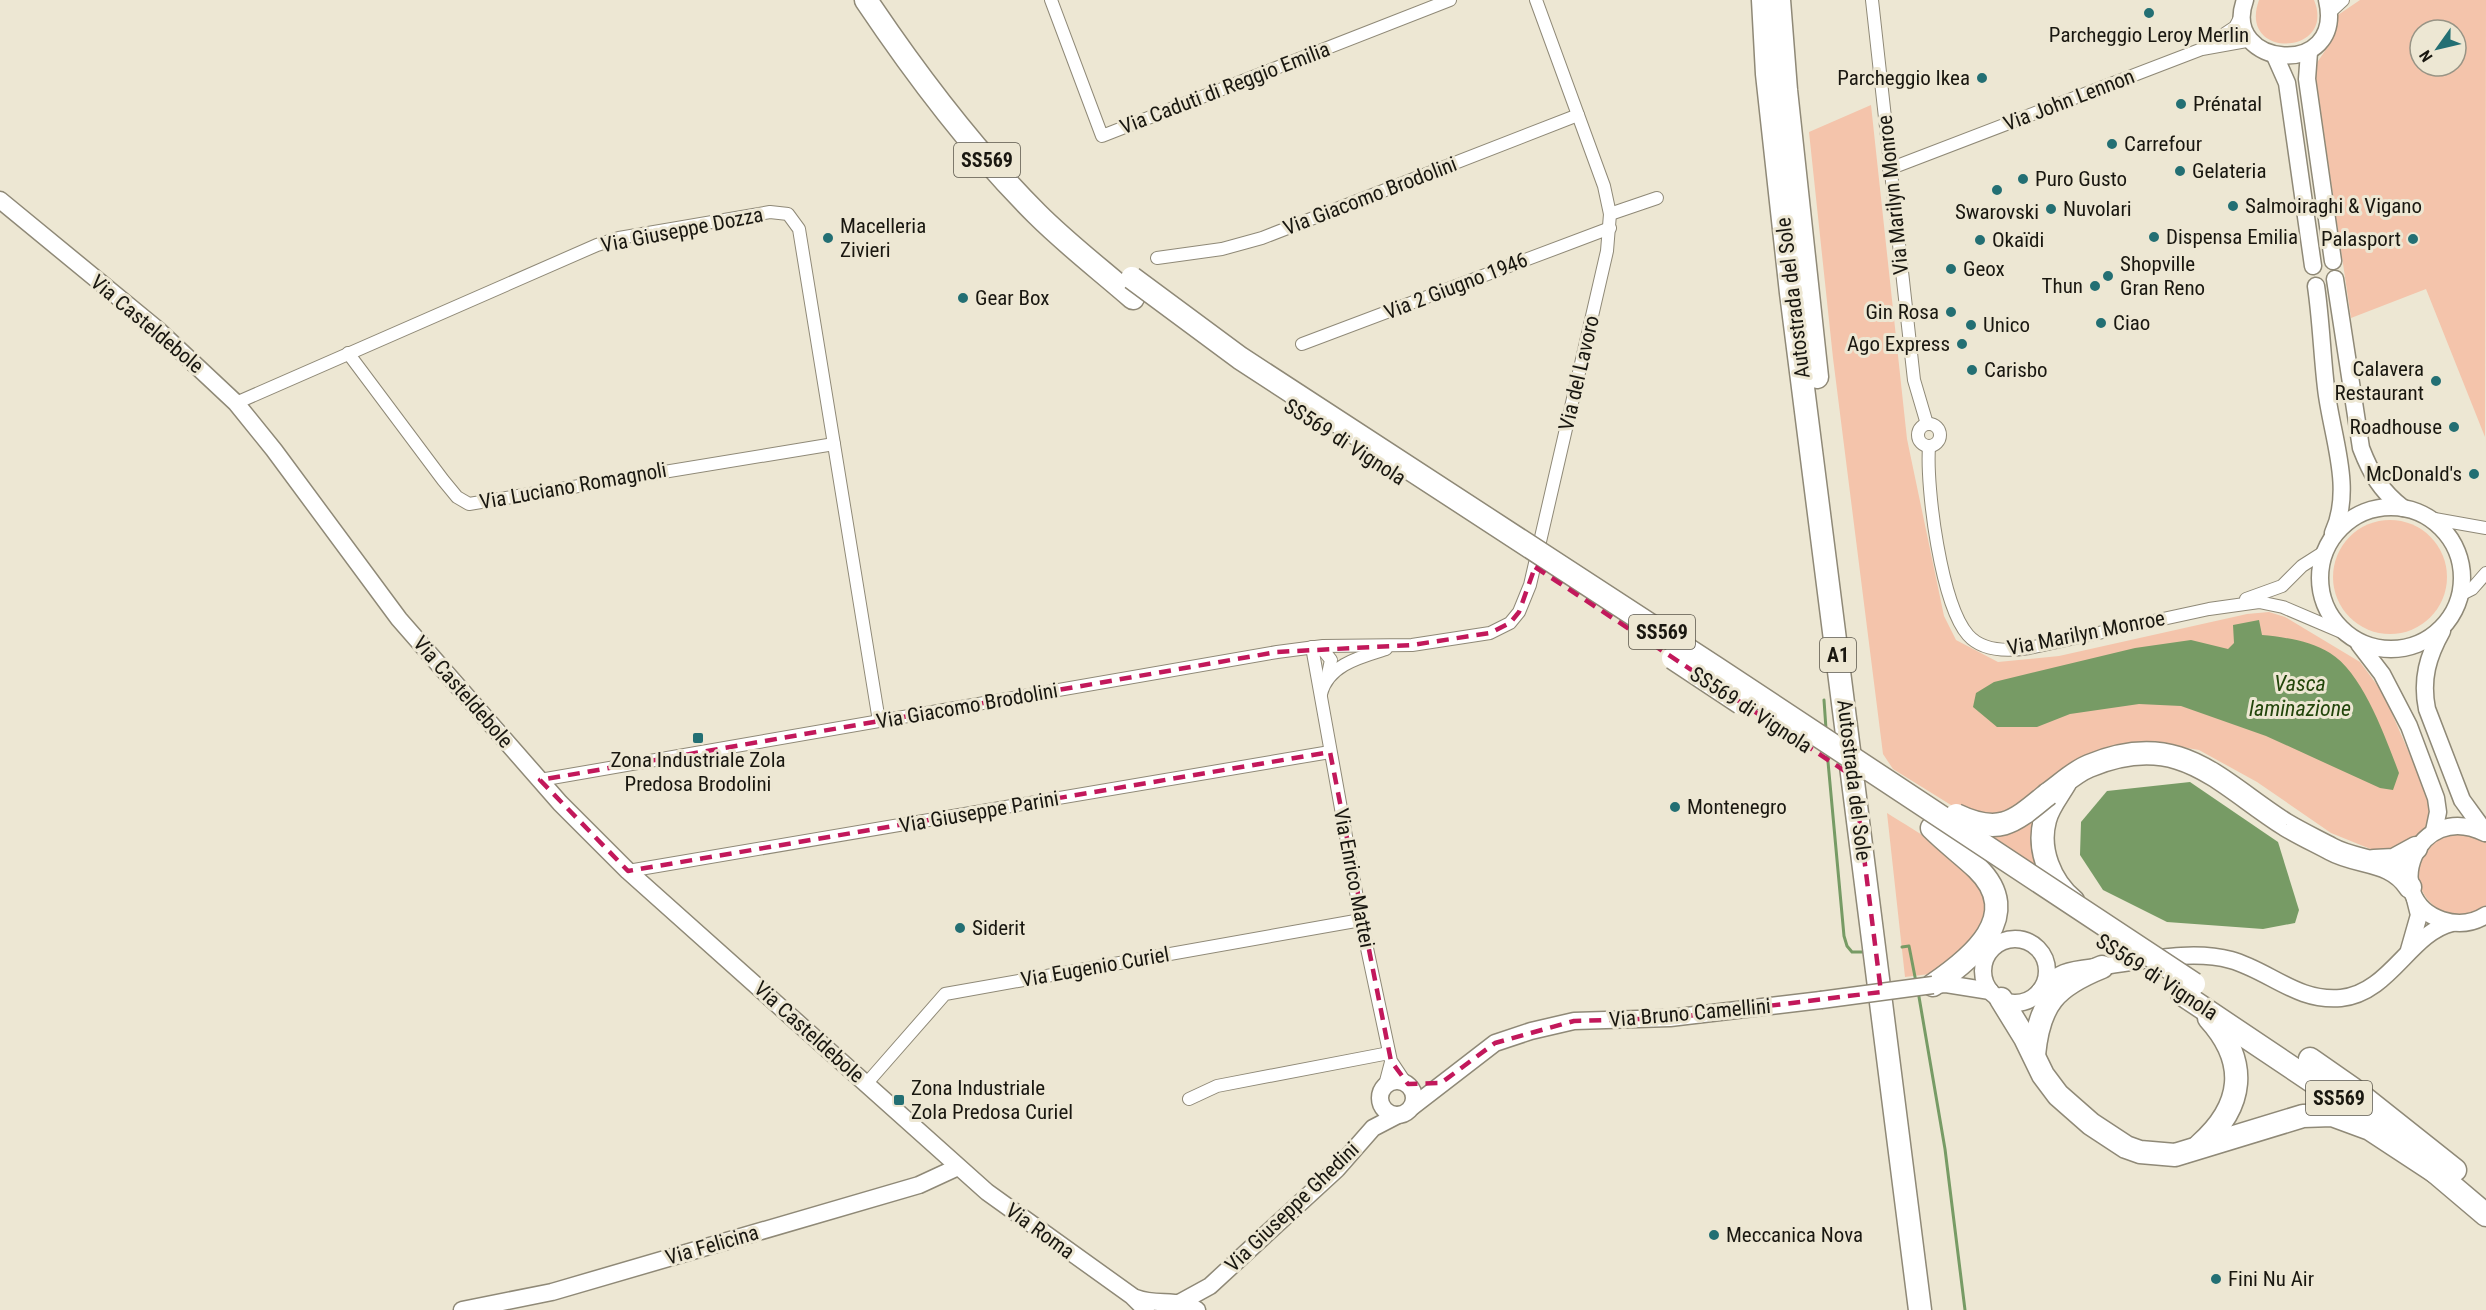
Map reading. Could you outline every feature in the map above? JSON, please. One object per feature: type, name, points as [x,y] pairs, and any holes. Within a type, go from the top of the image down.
[{"type":"highway","name":"SS569 di Vignola","points":[[866,0],[912,68],[978,150],[1038,214],[1133,288],[1206,351],[1932,828],[2190,993],[2353,1089],[2427,1145],[2486,1196]]},
{"type":"highway","name":"SS569 di Vignola","points":[[883,0],[917,51],[989,141],[1133,288],[2090,915],[2190,993],[2382,1129],[2486,1215]]},
{"type":"highway","name":"Autostrada del Sole","points":[[1762,0],[1767,74],[1791,293],[1920,1310]]},
{"type":"highway","name":"Autostrada del Sole","points":[[1779,0],[1787,102],[1817,373],[1935,1310]]},
{"type":"highway","points":[[1816,734],[1977,825],[2007,823],[2090,766],[2131,755],[2172,755],[2200,765],[2286,825],[2340,855],[2370,861],[2395,870],[2412,890]]},
{"type":"highway","points":[[2066,782],[2044,821],[2043,848],[2047,864],[2060,888],[2090,915]]},
{"type":"highway","points":[[1932,828],[1978,869],[1990,887],[1994,903],[1990,932],[1980,949],[1939,984]]},
{"type":"highway","points":[[2370,861],[2394,860],[2416,848]]},
{"type":"highway","points":[[2034,1055],[2040,1017],[2047,1004],[2071,982],[2102,967]]},
{"type":"highway","points":[[2190,993],[2216,1025],[2230,1047],[2237,1071],[2235,1093],[2225,1117],[2215,1132],[2196,1149]]},
{"type":"highway","points":[[1996,995],[2034,1055],[2043,1075],[2058,1095],[2091,1124],[2126,1147],[2158,1155],[2175,1155],[2303,1116],[2332,1115],[2370,1129],[2437,1173]]},
{"type":"street","name":"Via Caduti di Reggio Emilia","points":[[1051,0],[1102,136],[1450,0]]},
{"type":"street","name":"Via del Lavoro","points":[[1395,645],[1432,643],[1490,633],[1510,623],[1526,599],[1544,531],[1607,251],[1610,214],[1604,186],[1536,0]]},
{"type":"street","name":"Via Marilyn Monroe","points":[[1872,0],[1914,380],[1927,424],[1919,430],[1918,437],[1922,444],[1929,447],[1930,498],[1947,582],[1956,616],[1970,637],[2006,652],[2222,607],[2259,602],[2283,608],[2350,637]]},
{"type":"street","points":[[2333,261],[2307,79],[2310,52],[2324,33],[2328,6],[2343,0]]},
{"type":"street","points":[[2243,8],[2252,40],[2265,52],[2287,58],[2310,52]]},
{"type":"street","points":[[2202,49],[2235,27],[2243,8]]},
{"type":"street","name":"Via John Lennon","points":[[1889,169],[2202,49],[2252,40]]},
{"type":"street","points":[[2275,56],[2287,83],[2313,266]]},
{"type":"street","name":"Via Giacomo Brodolini","points":[[1157,258],[1222,249],[1262,237],[1578,115]]},
{"type":"street","points":[[1610,214],[1657,198]]},
{"type":"street","name":"Via Casteldebole","points":[[0,200],[157,329],[236,403],[274,450],[399,619],[540,780],[627,871],[955,1164]]},
{"type":"street","name":"Via Giuseppe Dozza","points":[[236,403],[597,245],[619,238],[770,212],[788,214],[799,229],[879,721]]},
{"type":"street","name":"Via 2 Giugno 1946","points":[[1302,344],[1610,228]]},
{"type":"street","points":[[2335,279],[2361,448],[2372,475],[2385,494],[2403,508],[2429,518],[2486,528]]},
{"type":"street","points":[[2316,286],[2325,351],[2326,387],[2339,463],[2341,490],[2337,523],[2326,547],[2320,569],[2322,595],[2332,620],[2382,674],[2409,726],[2436,798],[2438,812],[2434,831]]},
{"type":"street","name":"Via Luciano Romagnoli","points":[[348,353],[443,480],[457,497],[469,504],[834,444]]},
{"type":"street","points":[[2326,547],[2348,521],[2360,513],[2374,508],[2403,508]]},
{"type":"street","points":[[2429,518],[2448,535],[2461,570],[2460,595],[2427,662],[2424,682],[2426,702],[2462,800],[2486,833]]},
{"type":"street","name":"Via Marilyn Monroe","points":[[2222,607],[2282,586],[2326,547]]},
{"type":"street","points":[[2460,595],[2472,589],[2486,573]]},
{"type":"street","points":[[2350,637],[2379,649],[2404,649],[2427,640],[2446,624]]},
{"type":"street","name":"Via Giacomo Brodolini","points":[[540,780],[1312,647],[1395,645]]},
{"type":"street","points":[[1326,680],[1349,662],[1395,645]]},
{"type":"street","name":"Via Enrico Mattei","points":[[1321,694],[1331,660],[1324,651],[1312,647],[1361,920],[1390,1057],[1406,1083]]},
{"type":"street","name":"Via Giuseppe Parini","points":[[627,871],[1330,752]]},
{"type":"street","points":[[2405,959],[2414,939],[2419,915],[2412,890],[2410,870],[2416,848],[2434,831],[2460,825],[2486,833]]},
{"type":"street","points":[[2412,890],[2430,914],[2459,923],[2486,915]]},
{"type":"street","name":"Via Eugenio Curiel","points":[[867,1083],[945,994],[1361,920]]},
{"type":"street","points":[[1996,995],[1985,980],[1984,967],[1990,952],[2003,942],[2012,939],[2028,942],[2041,953],[2064,966],[2077,969],[2185,957],[2213,957],[2232,960],[2301,994],[2320,999],[2344,998],[2373,985],[2405,959],[2438,927],[2486,920]]},
{"type":"street","points":[[2039,992],[2046,977],[2045,960],[2041,953]]},
{"type":"street","points":[[1939,984],[1984,967]]},
{"type":"street","points":[[1939,984],[2021,1002],[2039,992],[2052,980],[2077,969]]},
{"type":"street","name":"Via Bruno Camellini","points":[[1405,1111],[1495,1043],[1574,1021],[1670,1018],[1939,984]]},
{"type":"street","points":[[1189,1099],[1217,1086],[1390,1057]]},
{"type":"street","name":"Via Enrico Mattei","points":[[1385,1085],[1390,1057]]},
{"type":"street","name":"Via Bruno Camellini","points":[[1385,1085],[1396,1080],[1427,1086],[1449,1080]]},
{"type":"street","points":[[1385,1085],[1379,1095],[1380,1102],[1389,1113],[1405,1111],[1413,1092],[1406,1083]]},
{"type":"street","name":"Via Giuseppe Ghedini","points":[[1373,1128],[1380,1102]]},
{"type":"street","name":"Via Giuseppe Ghedini","points":[[1172,1306],[1210,1286],[1336,1169],[1373,1128],[1405,1111]]},
{"type":"street","name":"Via Roma","points":[[955,1164],[1016,1215],[1132,1296],[1146,1310]]},
{"type":"street","name":"Via Felicina","points":[[462,1310],[552,1292],[919,1185],[955,1164]]},
{"type":"street","name":"Via Giuseppe Ghedini","points":[[1204,1310],[1204,1297],[1210,1286]]},
{"type":"street","name":"Via Roma","points":[[1132,1296],[1152,1303],[1197,1310]]},
{"type":"highlighted area","points":[[1535,567],[1854,777],[1881,992],[1670,1018],[1574,1021],[1495,1043],[1441,1083],[1408,1084],[1391,1061],[1330,752],[628,871],[540,780],[1277,652],[1412,645],[1490,633],[1510,623],[1519,612]]},
{"type":"shaded area","points":[[2259,0],[2314,0],[2317,19],[2312,32],[2301,40],[2287,44],[2273,41],[2262,33],[2256,20]]},
{"type":"shaded area","name":"Palasport","points":[[2360,0],[2486,0],[2485,437],[2426,289],[2351,318],[2314,67],[2331,42],[2338,15]]},
{"type":"shaded area","points":[[1871,105],[1907,439],[1944,616],[1956,640],[1998,662],[2059,656],[2247,614],[2269,612],[2285,617],[2360,662],[2383,693],[2430,801],[2431,816],[2424,829],[2402,848],[2378,852],[2331,833],[2257,782],[2199,750],[2170,745],[2139,746],[1999,819],[1959,810],[1893,769],[1883,754],[1833,358],[1809,132]]},
{"type":"shaded area","points":[[2390,520],[2412,525],[2430,537],[2442,555],[2447,577],[2442,599],[2430,617],[2412,629],[2390,634],[2368,629],[2350,617],[2338,599],[2333,577],[2338,555],[2350,537],[2368,525]]},
{"type":"shaded area","points":[[2049,800],[2048,878],[1978,833]]},
{"type":"shaded area","points":[[1887,813],[1953,857],[1974,879],[1984,895],[1988,919],[1946,972],[1905,977]]},
{"type":"shaded area","points":[[2453,833],[2480,838],[2486,843],[2486,905],[2468,915],[2450,915],[2435,907],[2424,894],[2418,877],[2420,860],[2431,845]]},
{"type":"water","name":"Vasca laminazione","points":[[2259,620],[2262,635],[2314,645],[2330,653],[2353,675],[2372,708],[2399,773],[2393,790],[2380,788],[2266,736],[2181,706],[2139,704],[2070,714],[2037,727],[1997,727],[1973,707],[1976,693],[1994,682],[2135,648],[2191,640],[2228,649],[2234,643],[2233,625]]},
{"type":"water","points":[[2190,782],[2278,842],[2299,910],[2295,923],[2263,929],[2167,922],[2103,890],[2080,855],[2081,822],[2107,791]]},
{"type":"waterway","points":[[1824,700],[1826,729]]},
{"type":"waterway","points":[[1827,751],[1844,936],[1852,952],[1862,952]]},
{"type":"waterway","points":[[1902,947],[1909,946],[1916,982]]},
{"type":"waterway","points":[[1918,991],[1945,1149],[1965,1310]]},
{"type":"place","name":"Parcheggio Leroy Merlin","points":[[2149,13]]},
{"type":"place","name":"Parcheggio Ikea","points":[[1982,78]]},
{"type":"place","name":"Prénatal","points":[[2181,104]]},
{"type":"place","name":"Carrefour","points":[[2112,144]]},
{"type":"place","name":"Gelateria","points":[[2180,171]]},
{"type":"place","name":"Puro Gusto","points":[[2023,179]]},
{"type":"place","name":"Swarovski","points":[[1997,190]]},
{"type":"place","name":"Salmoiraghi & Vigano","points":[[2233,206]]},
{"type":"place","name":"Nuvolari","points":[[2051,209]]},
{"type":"place","name":"Dispensa Emilia","points":[[2154,237]]},
{"type":"place","name":"Macelleria Zivieri","points":[[828,238]]},
{"type":"place","name":"Palasport","points":[[2413,239]]},
{"type":"place","name":"Okaïdi","points":[[1980,240]]},
{"type":"place","name":"Geox","points":[[1951,269]]},
{"type":"place","name":"Shopville Gran Reno","points":[[2108,276]]},
{"type":"place","name":"Thun","points":[[2095,286]]},
{"type":"place","name":"Gear Box","points":[[963,298]]},
{"type":"place","name":"Gin Rosa","points":[[1951,312]]},
{"type":"place","name":"Ciao","points":[[2101,323]]},
{"type":"place","name":"Unico","points":[[1971,325]]},
{"type":"place","name":"Ago Express","points":[[1962,344]]},
{"type":"place","name":"Carisbo","points":[[1972,370]]},
{"type":"place","name":"Calavera Restaurant","points":[[2436,381]]},
{"type":"place","name":"Roadhouse","points":[[2454,427]]},
{"type":"place","name":"McDonald's","points":[[2474,474]]},
{"type":"place","name":"Zona Industriale Zola Predosa Brodolini","points":[[698,738]]},
{"type":"place","name":"Montenegro","points":[[1675,807]]},
{"type":"place","name":"Siderit","points":[[960,928]]},
{"type":"place","name":"Zona Industriale Zola Predosa Curiel","points":[[899,1100]]},
{"type":"place","name":"Meccanica Nova","points":[[1714,1235]]},
{"type":"place","name":"Fini Nu Air","points":[[2216,1279]]}]
